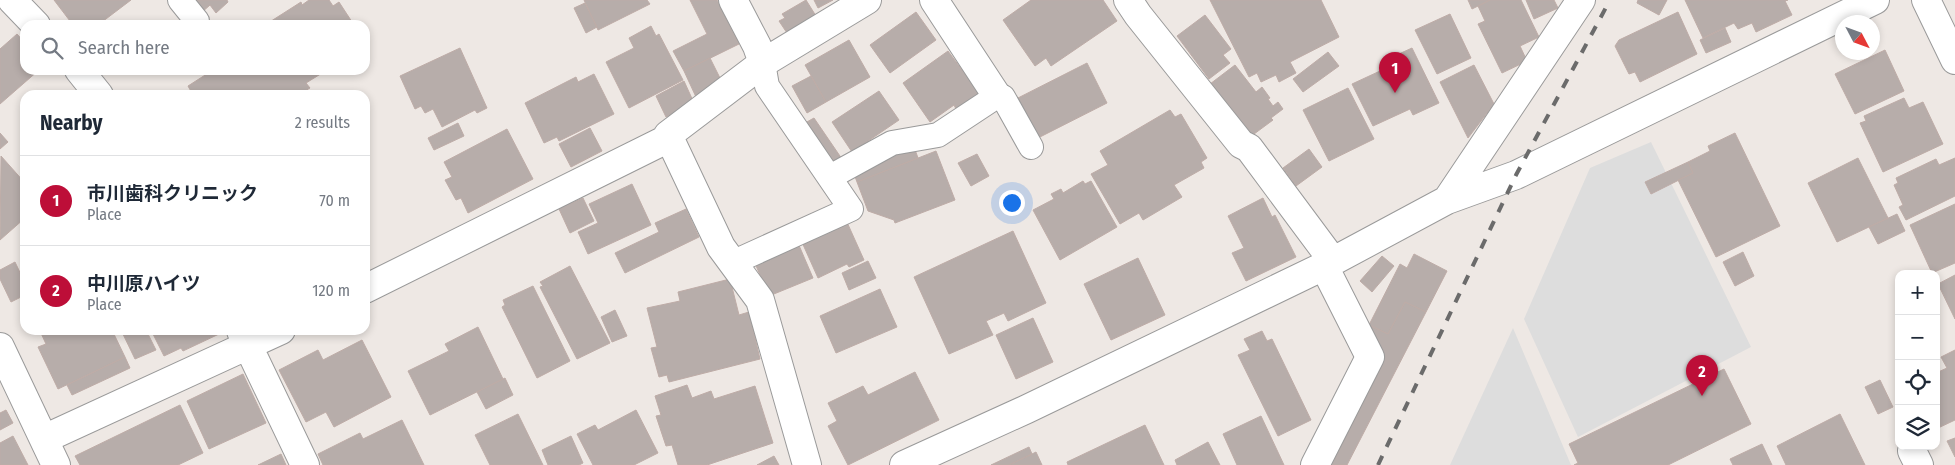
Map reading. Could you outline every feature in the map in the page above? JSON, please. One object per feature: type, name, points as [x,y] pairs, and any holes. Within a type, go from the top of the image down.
[{"type":"street","points":[[12,0],[31,20]]},
{"type":"street","points":[[733,0],[757,46],[763,63]]},
{"type":"street","points":[[370,286],[665,140],[668,135],[763,63],[867,0]]},
{"type":"street","points":[[934,0],[997,96]]},
{"type":"street","points":[[1128,0],[1241,144],[1249,148],[1329,264],[1370,357],[1315,465]]},
{"type":"street","points":[[904,465],[1027,409],[1329,264],[1447,200],[1516,175],[1875,0]]},
{"type":"street","points":[[1926,0],[1955,60]]},
{"type":"street","points":[[1447,200],[1575,4]]},
{"type":"street","points":[[83,75],[95,90]]},
{"type":"street","points":[[668,135],[721,247],[760,300],[807,465]]},
{"type":"street","points":[[44,439],[244,338],[258,335]]},
{"type":"street","points":[[244,338],[305,465]]},
{"type":"street","points":[[0,347],[56,465]]},
{"type":"lane","points":[[180,0],[196,20]]},
{"type":"lane","points":[[732,263],[851,209],[767,86],[763,63]]},
{"type":"lane","points":[[830,177],[892,142],[938,135],[997,96],[1003,97],[1031,147]]},
{"type":"shaded area","points":[[1651,142],[1751,347],[1578,437],[1524,319],[1590,168]]},
{"type":"shaded area","points":[[1513,328],[1571,465],[1450,465]]},
{"type":"building","points":[[54,0],[131,0],[105,20],[69,20]]},
{"type":"building","points":[[190,0],[227,0],[228,2],[216,13],[210,5],[201,13]]},
{"type":"building","points":[[309,0],[329,0],[333,6],[339,2],[351,20],[273,20],[301,2],[302,5]]},
{"type":"building","points":[[584,0],[647,0],[650,4],[598,30]]},
{"type":"building","points":[[690,0],[717,0],[739,44],[684,71],[673,51],[707,34]]},
{"type":"building","points":[[806,0],[816,16],[787,33],[779,21],[785,18],[782,14]]},
{"type":"building","points":[[814,0],[833,0],[818,8]]},
{"type":"building","points":[[1031,0],[1103,0],[1117,21],[1051,66],[1046,58],[1035,66],[1003,20]]},
{"type":"building","points":[[1210,0],[1321,0],[1339,37],[1290,62],[1296,73],[1279,82],[1276,75],[1261,82],[1257,73],[1249,77]]},
{"type":"building","points":[[1468,0],[1490,0],[1472,9]]},
{"type":"building","points":[[1490,0],[1521,0],[1539,37],[1520,46],[1527,61],[1502,73],[1478,24],[1485,21],[1478,6]]},
{"type":"building","points":[[1526,0],[1554,0],[1558,8],[1534,19]]},
{"type":"building","points":[[1638,0],[1667,0],[1659,15],[1637,3]]},
{"type":"building","points":[[1685,0],[1788,0],[1785,1],[1792,15],[1756,32],[1752,23],[1738,29],[1734,23],[1703,38]]},
{"type":"building","points":[[585,3],[597,27],[586,33],[574,8]]},
{"type":"building","points":[[916,12],[936,40],[890,73],[870,45]]},
{"type":"building","points":[[1678,12],[1697,54],[1640,82],[1635,72],[1629,74],[1615,46],[1619,40]]},
{"type":"building","points":[[1450,14],[1471,58],[1437,74],[1415,30]]},
{"type":"building","points":[[1205,15],[1231,49],[1223,55],[1230,63],[1209,79],[1177,36]]},
{"type":"building","points":[[651,26],[656,36],[659,34],[683,80],[629,108],[606,62],[634,48],[629,38]]},
{"type":"building","points":[[1725,28],[1731,42],[1706,53],[1700,40]]},
{"type":"building","points":[[17,34],[20,37],[20,75],[33,75],[0,104],[0,49]]},
{"type":"building","points":[[849,40],[870,77],[826,102],[805,65]]},
{"type":"building","points":[[460,48],[487,108],[477,113],[475,110],[442,127],[433,109],[425,113],[421,106],[415,109],[400,76]]},
{"type":"building","points":[[1412,48],[1439,103],[1413,115],[1410,109],[1373,126],[1352,84],[1393,65],[1390,58]]},
{"type":"building","points":[[1885,50],[1904,91],[1855,114],[1835,74],[1864,60],[1880,60],[1880,52]]},
{"type":"building","points":[[948,51],[979,93],[956,109],[954,105],[930,122],[903,83]]},
{"type":"building","points":[[1328,52],[1339,66],[1303,92],[1293,79]]},
{"type":"building","points":[[710,58],[722,82],[696,97],[684,71]]},
{"type":"building","points":[[1087,63],[1107,103],[1034,140],[1014,100]]},
{"type":"building","points":[[1235,65],[1256,92],[1262,87],[1273,106],[1278,102],[1283,109],[1271,118],[1273,120],[1250,137],[1210,84]]},
{"type":"building","points":[[1474,65],[1494,104],[1468,138],[1440,82]]},
{"type":"building","points":[[594,74],[614,114],[559,141],[557,137],[544,143],[525,103],[576,77],[578,82]]},
{"type":"building","points":[[205,75],[319,75],[306,83],[310,88],[307,90],[190,90],[188,86]]},
{"type":"building","points":[[811,76],[826,102],[807,113],[792,86]]},
{"type":"building","points":[[684,81],[694,103],[666,117],[656,96]]},
{"type":"building","points":[[1348,88],[1374,139],[1329,161],[1303,110]]},
{"type":"building","points":[[879,91],[899,120],[852,152],[832,122]]},
{"type":"building","points":[[1904,98],[1909,108],[1923,102],[1943,144],[1883,172],[1860,123],[1866,121],[1864,116]]},
{"type":"building","points":[[1170,110],[1175,117],[1181,114],[1207,158],[1201,162],[1204,168],[1174,185],[1182,197],[1143,220],[1139,213],[1120,224],[1091,174],[1108,165],[1100,151]]},
{"type":"building","points":[[814,118],[842,159],[832,165],[805,123]]},
{"type":"building","points":[[458,123],[464,136],[434,150],[428,138]]},
{"type":"building","points":[[590,128],[602,151],[571,167],[559,144]]},
{"type":"building","points":[[507,129],[533,179],[468,213],[461,198],[456,200],[445,180],[452,177],[444,162]]},
{"type":"building","points":[[0,133],[8,142],[0,149]]},
{"type":"building","points":[[1735,133],[1780,226],[1716,257],[1678,180],[1693,173],[1688,162],[1710,151],[1708,146]]},
{"type":"building","points":[[913,144],[918,158],[857,182],[854,174]]},
{"type":"building","points":[[1309,149],[1322,167],[1296,186],[1283,168]]},
{"type":"building","points":[[936,151],[955,200],[895,223],[894,220],[868,211],[857,182]]},
{"type":"building","points":[[977,154],[989,176],[971,186],[958,163]]},
{"type":"building","points":[[1,156],[20,177],[20,222],[0,240]]},
{"type":"building","points":[[1858,158],[1888,218],[1837,242],[1808,183]]},
{"type":"building","points":[[1955,158],[1955,196],[1906,220],[1899,207],[1903,205],[1894,185],[1898,183],[1896,178],[1936,159],[1939,165]]},
{"type":"building","points":[[1688,162],[1693,173],[1651,194],[1645,182]]},
{"type":"building","points":[[1083,181],[1085,184],[1091,181],[1117,227],[1060,260],[1033,210],[1054,199],[1051,194],[1061,189],[1063,193]]},
{"type":"building","points":[[632,184],[651,225],[588,254],[578,232],[598,223],[589,204]]},
{"type":"building","points":[[583,198],[594,221],[570,233],[559,209]]},
{"type":"building","points":[[1263,198],[1272,217],[1275,215],[1296,257],[1246,281],[1232,253],[1244,248],[1228,216]]},
{"type":"building","points":[[1955,204],[1955,263],[1939,270],[1931,270],[1910,225]]},
{"type":"building","points":[[686,209],[699,237],[625,273],[615,253],[659,232],[655,223]]},
{"type":"building","points":[[1897,214],[1905,231],[1878,244],[1869,227]]},
{"type":"building","points":[[846,220],[864,260],[849,267],[847,264],[818,278],[801,240]]},
{"type":"building","points":[[1013,231],[1046,303],[1008,321],[1004,313],[986,321],[993,335],[949,354],[914,277]]},
{"type":"building","points":[[798,243],[813,278],[769,296],[754,261]]},
{"type":"building","points":[[1743,252],[1754,276],[1735,286],[1723,262]]},
{"type":"building","points":[[1414,254],[1447,271],[1426,312],[1405,302],[1388,334],[1369,325],[1400,264],[1407,268]]},
{"type":"building","points":[[1382,256],[1394,266],[1372,292],[1360,281]]},
{"type":"building","points":[[1138,258],[1165,315],[1111,340],[1084,284]]},
{"type":"building","points":[[868,261],[876,278],[849,290],[842,273]]},
{"type":"building","points":[[15,262],[20,272],[20,298],[11,302],[0,279],[0,270]]},
{"type":"building","points":[[570,266],[610,343],[577,359],[540,287],[543,286],[540,282]]},
{"type":"building","points":[[1955,275],[1955,319],[1940,288],[1940,283]]},
{"type":"building","points":[[730,279],[739,315],[749,312],[760,359],[669,382],[667,375],[659,377],[651,348],[657,347],[647,308],[680,301],[678,292]]},
{"type":"building","points":[[533,286],[570,361],[537,378],[502,307],[505,305],[503,300]]},
{"type":"building","points":[[880,289],[897,327],[836,353],[820,316]]},
{"type":"building","points":[[1405,302],[1426,312],[1347,465],[1330,465],[1369,325],[1388,334]]},
{"type":"building","points":[[615,310],[627,336],[612,342],[601,317]]},
{"type":"building","points":[[1033,318],[1053,362],[1016,379],[996,335]]},
{"type":"building","points":[[478,327],[503,379],[430,415],[408,371],[449,351],[445,344]]},
{"type":"building","points":[[1262,331],[1267,341],[1272,339],[1311,420],[1278,436],[1238,355],[1250,350],[1244,339]]},
{"type":"building","points":[[42,335],[114,335],[125,357],[58,389],[38,347],[46,344]]},
{"type":"building","points":[[123,335],[148,335],[156,350],[135,359]]},
{"type":"building","points":[[154,335],[217,335],[183,351],[181,348],[164,356]]},
{"type":"building","points":[[362,340],[391,397],[334,427],[326,412],[306,422],[279,370],[318,350],[323,360]]},
{"type":"building","points":[[1955,350],[1955,420],[1940,427],[1940,371],[1947,368],[1941,357]]},
{"type":"building","points":[[125,357],[130,368],[72,395],[67,385]]},
{"type":"building","points":[[1724,369],[1751,424],[1668,465],[1574,465],[1578,463],[1569,444]]},
{"type":"building","points":[[915,372],[939,420],[848,465],[828,426],[837,421],[828,403],[863,386],[868,395]]},
{"type":"building","points":[[243,374],[266,423],[209,449],[187,401]]},
{"type":"building","points":[[505,378],[513,395],[486,409],[477,392]]},
{"type":"building","points":[[1880,380],[1893,407],[1878,414],[1865,387]]},
{"type":"building","points":[[687,385],[692,398],[711,391],[714,399],[755,386],[773,443],[707,465],[678,465],[672,445],[666,446],[656,416],[661,415],[655,396]]},
{"type":"building","points":[[180,405],[203,453],[178,465],[80,465],[75,456]]},
{"type":"building","points":[[6,410],[13,423],[0,430],[0,413]]},
{"type":"building","points":[[636,410],[658,453],[634,465],[593,465],[577,434],[595,425],[598,430]]},
{"type":"building","points":[[518,414],[543,465],[490,465],[475,435]]},
{"type":"building","points":[[1840,414],[1865,465],[1786,465],[1777,446]]},
{"type":"building","points":[[1261,416],[1284,465],[1237,465],[1223,434]]},
{"type":"building","points":[[402,420],[424,465],[323,465],[318,454],[360,433],[363,439]]},
{"type":"building","points":[[1145,425],[1164,465],[1068,465],[1067,462]]},
{"type":"building","points":[[13,436],[28,465],[0,465],[0,443]]},
{"type":"building","points":[[571,436],[583,463],[579,465],[548,465],[542,450]]},
{"type":"building","points":[[1955,438],[1955,457],[1947,441]]},
{"type":"building","points":[[1208,442],[1220,465],[1177,465],[1175,460]]},
{"type":"building","points":[[1762,444],[1772,465],[1733,465],[1730,459]]},
{"type":"building","points":[[1029,447],[1032,454],[1009,465],[991,465]]},
{"type":"building","points":[[1036,452],[1042,465],[1009,465],[1032,454]]},
{"type":"building","points":[[281,454],[286,465],[258,465]]},
{"type":"building","points":[[774,456],[779,465],[757,465]]},
{"type":"railway","points":[[1378,465],[1516,175],[1610,0]]},
{"type":"place","name":"市川歯科クリニック","points":[[1395,93]]},
{"type":"place","name":"中川原ハイツ","points":[[1702,396]]}]
